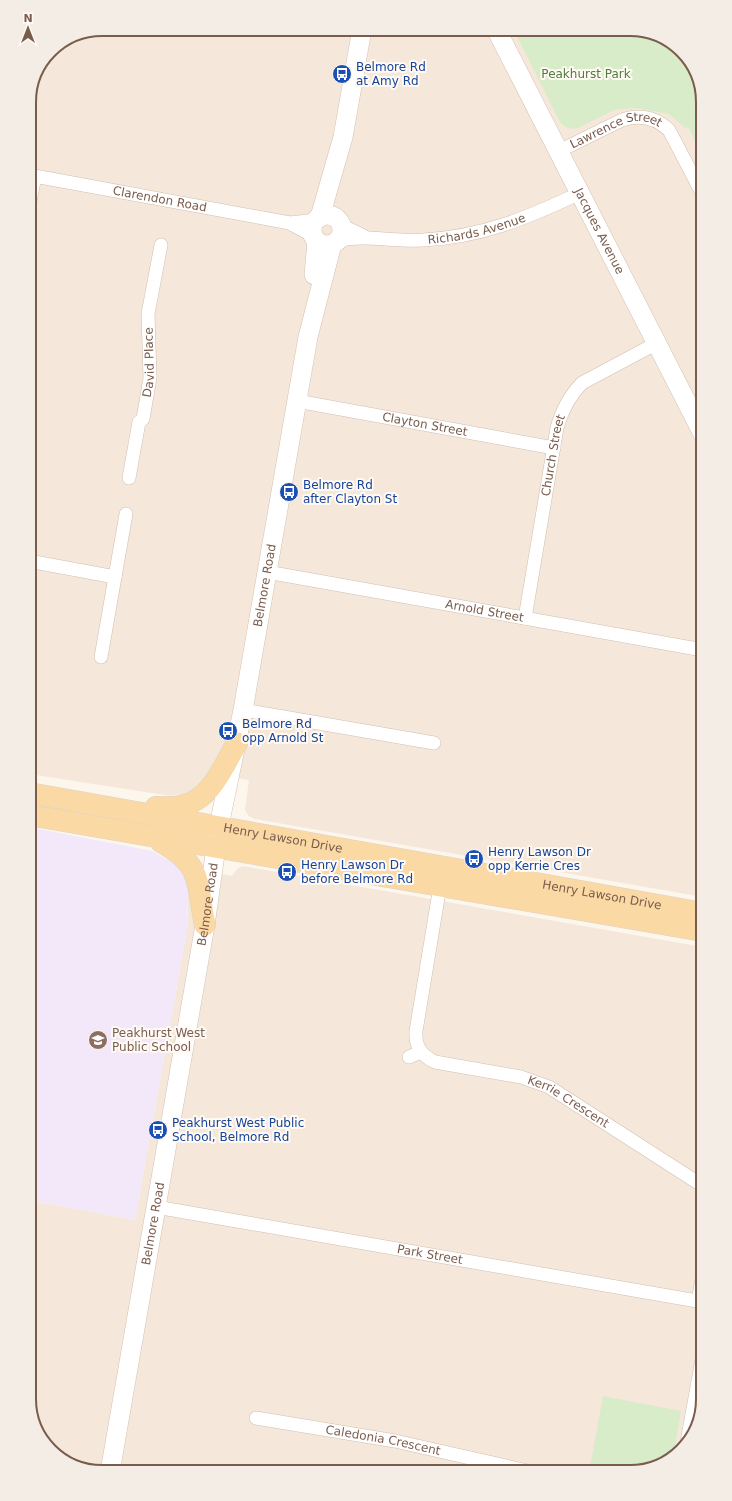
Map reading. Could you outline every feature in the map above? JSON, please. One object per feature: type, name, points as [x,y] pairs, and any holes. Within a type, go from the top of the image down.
[{"type":"main road","name":"Belmore Road","points":[[111,1465],[205,925],[219,826],[243,710],[361,36]]},
{"type":"main road","name":"Jacques Avenue","points":[[500,36],[696,420]]},
{"type":"main road","points":[[103,808],[180,806],[196,800],[210,788],[237,743]]},
{"type":"main road","name":"Henry Lawson Drive","points":[[36,795],[103,808],[219,826],[696,911]]},
{"type":"main road","name":"Henry Lawson Drive","points":[[36,816],[696,931]]},
{"type":"main road","points":[[153,837],[171,848],[190,863],[199,886],[205,925]]},
{"type":"street","name":"Lawrence Street","points":[[559,151],[622,120],[630,117],[648,117],[662,124],[669,130],[696,182]]},
{"type":"street","name":"Clarendon Road","points":[[36,177],[327,230]]},
{"type":"street","name":"Richards Avenue","points":[[327,230],[368,238],[421,241],[468,236],[513,223],[580,193]]},
{"type":"street","name":"David Place","points":[[128,478],[139,422],[143,418],[148,387],[150,370],[148,314],[160,245]]},
{"type":"street","name":"Church Street","points":[[525,618],[554,448],[561,416],[575,390],[591,377],[657,343]]},
{"type":"street","name":"Clayton Street","points":[[297,401],[554,448]]},
{"type":"street","points":[[101,657],[126,514]]},
{"type":"street","points":[[36,563],[115,577]]},
{"type":"street","name":"Arnold Street","points":[[267,572],[696,649]]},
{"type":"street","points":[[243,710],[434,743]]},
{"type":"street","name":"Kerrie Crescent","points":[[440,886],[416,1031],[417,1047],[415,1055],[435,1062],[520,1077],[549,1088],[696,1182]]},
{"type":"street","name":"Park Street","points":[[156,1207],[696,1300]]},
{"type":"street","points":[[690,1425],[696,1392]]},
{"type":"street","name":"Caledonia Crescent","points":[[256,1418],[395,1441],[501,1465]]},
{"type":"shaded area","points":[[102,36],[634,36],[643,37],[659,43],[670,50],[677,55],[691,77],[695,89],[696,102],[696,896],[255,819],[249,816],[245,810],[249,780],[207,774],[198,786],[185,794],[171,796],[36,775],[36,98],[38,85],[50,62],[58,52],[69,45],[81,40]]},
{"type":"shaded area","name":"Peakhurst West Public School","points":[[36,828],[152,851],[177,865],[184,874],[188,887],[187,929],[135,1220],[36,1201]]},
{"type":"shaded area","points":[[242,866],[696,946],[696,1399],[692,1420],[685,1436],[680,1443],[670,1451],[655,1460],[643,1464],[630,1465],[98,1465],[77,1460],[55,1446],[45,1432],[37,1412],[36,1201],[135,1220],[187,929],[188,908],[184,874],[207,871],[232,876],[237,869]]},
{"type":"green space","name":"Peakhurst Park","points":[[517,36],[643,37],[659,43],[677,55],[687,69],[695,89],[696,143],[688,127],[685,128],[669,114],[636,108],[614,110],[573,129],[564,126],[560,122]]},
{"type":"green space","points":[[603,1396],[681,1411],[675,1447],[663,1456],[643,1464],[590,1465]]},
{"type":"place","name":"Belmore Rd at Amy Rd","points":[[342,74]]},
{"type":"place","name":"Belmore Rd after Clayton St","points":[[289,492]]},
{"type":"place","name":"Belmore Rd opp Arnold St","points":[[228,731]]},
{"type":"place","name":"Henry Lawson Dr opp Kerrie Cres","points":[[474,859]]},
{"type":"place","name":"Henry Lawson Dr before Belmore Rd","points":[[287,872]]},
{"type":"place","name":"Peakhurst West Public School","points":[[98,1040]]},
{"type":"place","name":"Peakhurst West Public School, Belmore Rd","points":[[158,1130]]}]
